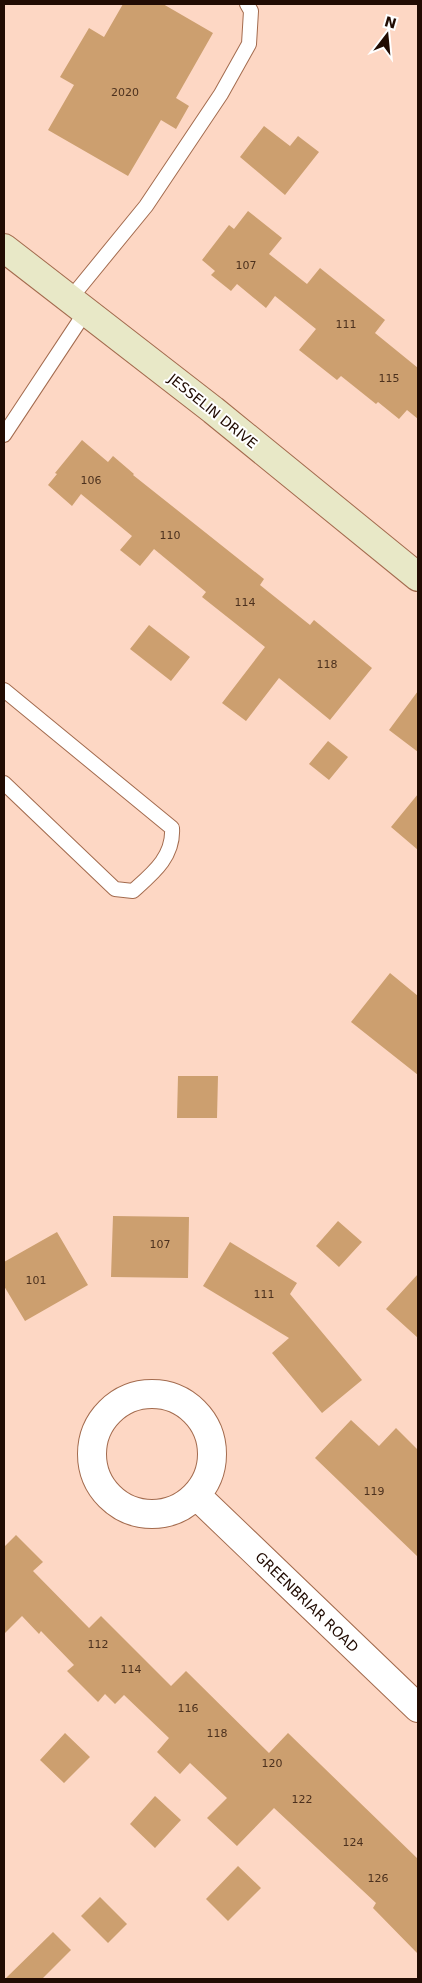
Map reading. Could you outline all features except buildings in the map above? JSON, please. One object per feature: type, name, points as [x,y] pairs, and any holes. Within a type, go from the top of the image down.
[{"type":"street","name":"JESSELIN DRIVE","points":[[4,248],[213,410],[418,577]]},
{"type":"street","points":[[153,1394],[172,1397],[190,1407],[203,1422],[210,1440],[212,1460],[207,1479],[196,1495],[180,1507],[162,1514],[142,1514],[123,1507],[107,1495],[96,1478],[91,1458],[93,1438],[102,1420],[115,1406],[133,1397],[153,1394]]},
{"type":"street","name":"GREENBRIAR ROAD","points":[[196,1495],[418,1708]]},
{"type":"lane","points":[[4,435],[78,305],[222,94],[248,44],[251,11],[247,4]]},
{"type":"lane","points":[[4,690],[172,828],[173,840],[157,870],[133,891],[115,889],[4,783]]}]
